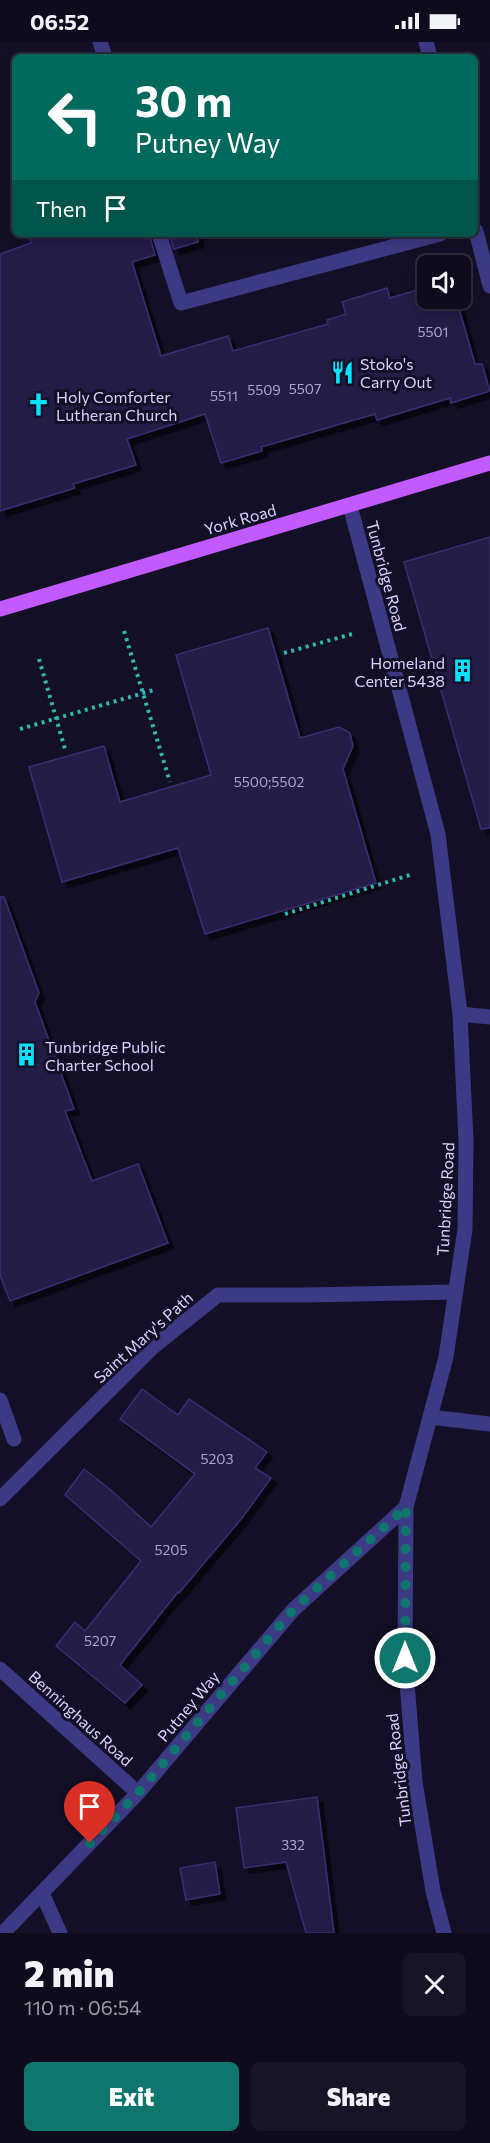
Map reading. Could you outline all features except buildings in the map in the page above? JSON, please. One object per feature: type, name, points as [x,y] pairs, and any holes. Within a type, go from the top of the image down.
[{"type":"main road","name":"York Road","points":[[0,609],[490,463]]},
{"type":"street","points":[[160,237],[181,303],[429,237]]},
{"type":"street","points":[[478,237],[490,286]]},
{"type":"street","name":"Tunbridge Road","points":[[350,506],[438,834],[460,1014],[466,1141],[466,1218],[446,1357],[406,1507],[405,1658],[415,1782],[433,1891],[444,1933]]},
{"type":"street","points":[[460,1014],[490,1017]]},
{"type":"street","name":"Saint Mary's Path","points":[[0,1499],[153,1347],[218,1295],[456,1292]]},
{"type":"street","points":[[0,1400],[14,1439]]},
{"type":"street","points":[[430,1417],[490,1424]]},
{"type":"street","name":"Putney Way","points":[[3,1933],[138,1793],[293,1610],[406,1507]]},
{"type":"street","name":"Benninghaus Road","points":[[0,1669],[138,1793]]},
{"type":"street","points":[[42,1893],[60,1933]]},
{"type":"path","points":[[124,631],[170,782]]},
{"type":"path","points":[[284,653],[352,634]]},
{"type":"path","points":[[39,659],[65,748]]},
{"type":"path","points":[[20,729],[154,690]]},
{"type":"path","points":[[285,914],[413,874]]},
{"type":"place","name":"Stoko's Carry Out","points":[[342,372]]},
{"type":"place","name":"Holy Comforter Lutheran Church","points":[[38,405]]},
{"type":"place","name":"Homeland Center 5438","points":[[463,671]]},
{"type":"place","name":"Tunbridge Public Charter School","points":[[27,1055]]},
{"type":"route","points":[[90,1843],[138,1793],[293,1610],[406,1507],[405,1658]]}]
